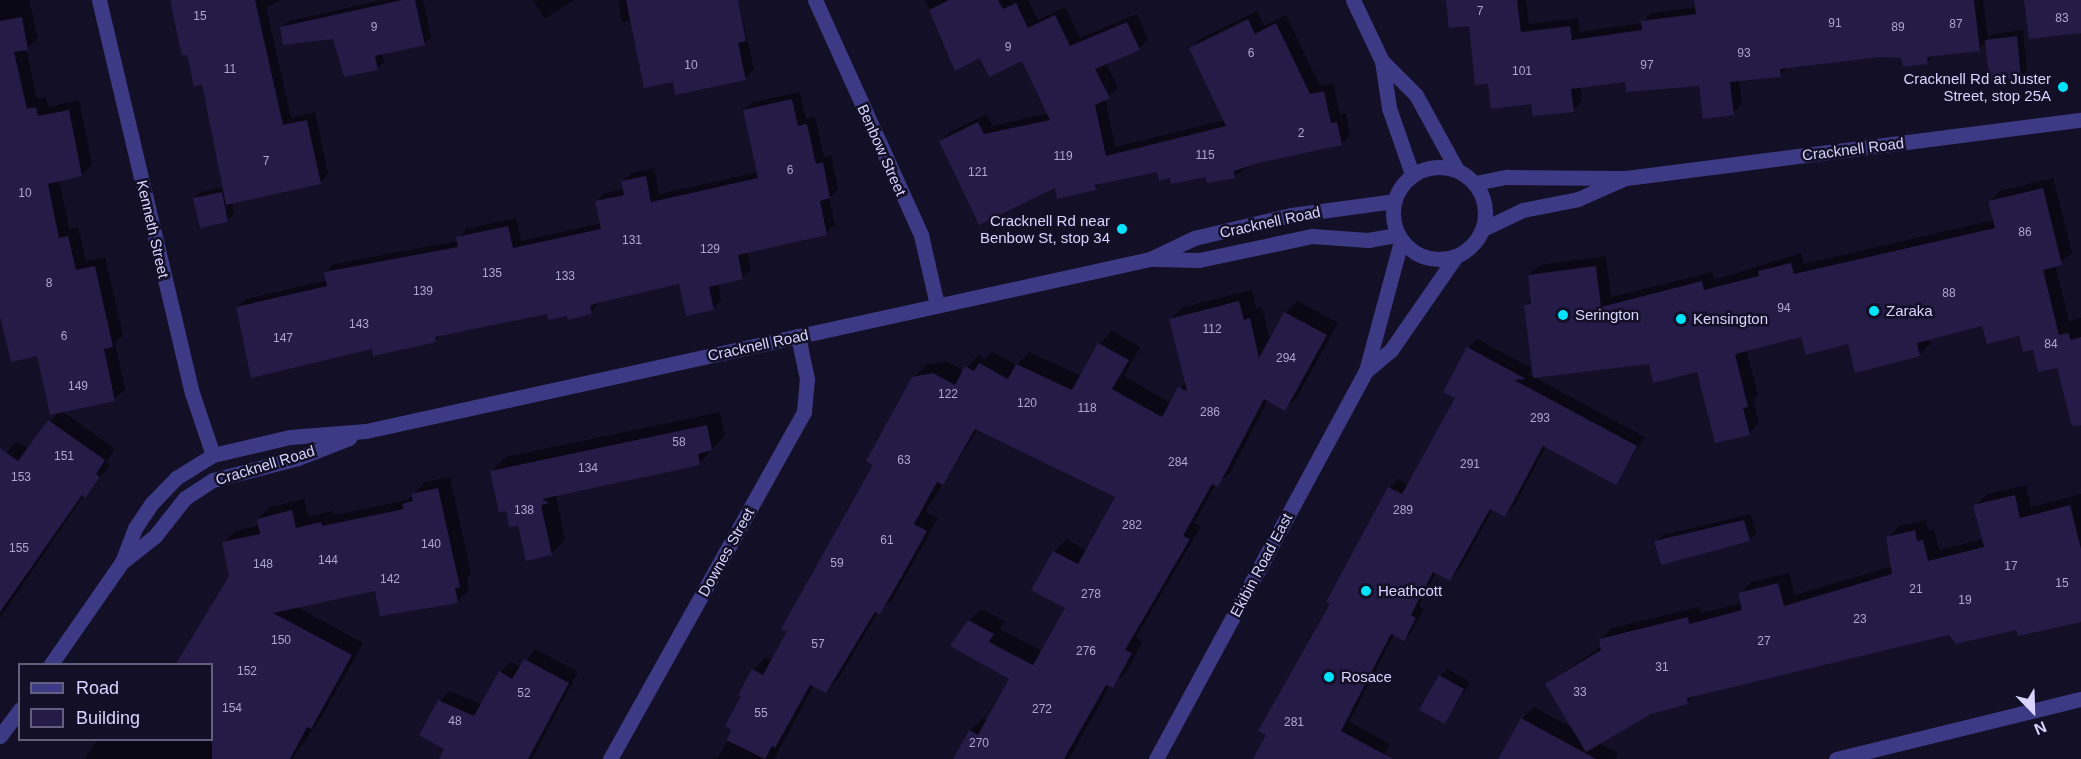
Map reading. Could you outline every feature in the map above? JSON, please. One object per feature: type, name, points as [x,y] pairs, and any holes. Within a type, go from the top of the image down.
[{"type":"street","name":"Kenneth Street","points":[[99,0],[192,393],[213,455]]},
{"type":"street","name":"Benbow Street","points":[[815,0],[921,235],[937,305]]},
{"type":"street","points":[[1353,0],[1383,61],[1416,96],[1457,170]]},
{"type":"street","points":[[1383,61],[1389,108],[1412,174]]},
{"type":"street","name":"Cracknell Road","points":[[1475,183],[1507,177],[1626,178],[2081,120]]},
{"type":"street","points":[[1442,166],[1457,170],[1475,183],[1486,213],[1483,229],[1467,250],[1456,256],[1426,258],[1399,238],[1394,201],[1412,174],[1442,166]]},
{"type":"street","name":"Cracknell Road","points":[[1483,229],[1523,210],[1578,198],[1626,178]]},
{"type":"street","name":"Cracknell Road","points":[[52,663],[122,562],[135,528],[151,504],[176,478],[213,455],[290,437],[366,431],[1150,259],[1194,238],[1291,215],[1394,201]]},
{"type":"street","name":"Cracknell Road","points":[[1150,259],[1199,260],[1312,236],[1368,240],[1399,238]]},
{"type":"street","name":"Ekibin Road East","points":[[1156,759],[1366,371],[1399,238]]},
{"type":"street","name":"Ekibin Road East","points":[[1366,371],[1391,350],[1456,256]]},
{"type":"street","name":"Downes Street","points":[[610,759],[804,412],[807,380],[798,336]]},
{"type":"street","name":"Cracknell Road","points":[[122,562],[155,536],[185,498],[213,480],[298,458],[366,431]]},
{"type":"street","points":[[1836,759],[2081,699]]},
{"type":"street","points":[[0,736],[18,712]]},
{"type":"building","points":[[170,0],[255,0],[283,125],[307,120],[321,184],[226,205],[202,84],[194,87],[187,55],[182,56]]},
{"type":"building","points":[[402,0],[415,0],[425,45],[375,56],[378,70],[344,77],[333,39],[283,45],[280,27]]},
{"type":"building","points":[[626,0],[738,0],[746,41],[738,43],[746,80],[675,95],[673,82],[644,88]]},
{"type":"building","points":[[949,0],[998,0],[1003,9],[1016,3],[1028,28],[1055,15],[1070,46],[1127,22],[1140,50],[1095,69],[1110,98],[1095,105],[1106,156],[1226,126],[1189,48],[1248,19],[1255,34],[1276,23],[1310,94],[1324,91],[1331,123],[1337,122],[1342,145],[1258,163],[1234,171],[1235,178],[1207,183],[1206,177],[1171,184],[1170,178],[1159,181],[1157,172],[1095,185],[1096,190],[1057,199],[1055,188],[979,225],[939,141],[978,122],[984,134],[1050,120],[1022,61],[989,77],[980,58],[955,71],[929,10]]},
{"type":"building","points":[[1446,0],[1517,0],[1521,32],[1570,26],[1572,40],[1642,30],[1641,21],[1696,14],[1694,0],[1974,0],[1980,51],[1927,57],[1928,64],[1903,67],[1901,58],[1880,57],[1780,69],[1781,77],[1730,82],[1734,115],[1703,119],[1699,86],[1626,92],[1625,82],[1571,89],[1574,112],[1533,116],[1531,104],[1491,109],[1488,84],[1475,85],[1469,26],[1449,28]]},
{"type":"building","points":[[2024,0],[2081,0],[2081,33],[2029,39]]},
{"type":"building","points":[[22,17],[28,50],[14,52],[27,109],[36,107],[38,116],[69,110],[82,176],[48,184],[59,238],[68,236],[76,270],[95,266],[113,347],[104,349],[115,401],[50,415],[37,356],[11,362],[0,316],[0,21]]},
{"type":"building","points":[[2017,36],[2021,78],[1990,82],[1985,40]]},
{"type":"building","points":[[792,99],[798,126],[807,124],[816,164],[823,162],[830,198],[820,201],[827,235],[738,255],[743,279],[709,287],[714,310],[686,316],[679,284],[597,303],[590,306],[592,314],[568,320],[567,316],[548,320],[547,314],[435,337],[436,342],[373,356],[372,349],[251,378],[236,307],[327,286],[324,272],[458,247],[456,237],[508,226],[513,248],[601,229],[595,201],[624,195],[621,181],[646,176],[651,202],[758,178],[743,110]]},
{"type":"building","points":[[2043,188],[2062,265],[2043,270],[2059,335],[2069,333],[2070,340],[2081,337],[2081,425],[2072,426],[2057,368],[2038,372],[2033,350],[2023,352],[2019,336],[1987,344],[1982,326],[1917,343],[1920,356],[1855,373],[1848,344],[1806,355],[1801,337],[1735,354],[1748,407],[1743,408],[1750,435],[1715,443],[1697,372],[1653,383],[1649,364],[1533,378],[1524,305],[1531,304],[1528,275],[1596,266],[1601,307],[1702,281],[1704,290],[1759,276],[1758,271],[1791,263],[1794,274],[1995,228],[1988,201]]},
{"type":"building","points":[[222,192],[228,222],[200,228],[193,198]]},
{"type":"building","points":[[1239,301],[1244,320],[1250,318],[1259,358],[1284,312],[1327,335],[1285,411],[1264,399],[1218,487],[1212,484],[1183,536],[1190,539],[1125,650],[1132,653],[1113,688],[1106,685],[1064,759],[953,759],[969,730],[978,735],[1009,679],[950,646],[968,620],[994,634],[989,642],[1033,665],[1065,608],[1031,590],[1053,551],[1078,564],[1115,497],[975,429],[943,485],[937,482],[914,524],[927,531],[902,576],[880,614],[875,612],[826,693],[810,685],[775,748],[772,746],[765,759],[726,740],[732,730],[725,726],[741,696],[738,695],[752,669],[763,675],[787,631],[781,629],[873,465],[866,461],[912,377],[933,373],[955,385],[965,366],[974,371],[979,363],[1008,379],[1016,364],[1072,390],[1098,343],[1129,360],[1112,389],[1162,417],[1178,387],[1187,391],[1169,319]]},
{"type":"building","points":[[1467,347],[1526,379],[1514,380],[1637,446],[1616,485],[1543,446],[1505,517],[1490,509],[1450,581],[1433,572],[1411,615],[1416,618],[1404,641],[1391,634],[1341,731],[1393,759],[1253,759],[1266,735],[1258,731],[1330,604],[1326,602],[1388,487],[1402,494],[1455,398],[1443,392]]},
{"type":"building","points":[[48,420],[105,460],[96,474],[100,477],[85,498],[82,495],[0,612],[0,448],[18,461]]},
{"type":"building","points":[[707,425],[712,450],[698,454],[700,465],[542,499],[549,503],[541,505],[552,555],[526,561],[518,526],[509,527],[506,511],[499,512],[490,471]]},
{"type":"building","points":[[438,488],[460,587],[455,588],[458,603],[380,616],[375,591],[273,613],[352,655],[311,729],[307,727],[290,759],[212,759],[213,663],[177,663],[229,576],[222,542],[260,534],[257,519],[292,510],[296,528],[321,522],[322,526],[404,509],[402,504],[413,501],[411,494]]},
{"type":"building","points":[[2015,495],[2020,518],[2070,505],[2081,549],[2081,622],[2018,636],[2016,630],[1956,644],[1949,635],[1687,698],[1688,704],[1651,714],[1586,752],[1545,684],[1601,650],[1599,639],[1688,617],[1689,624],[1742,610],[1738,593],[1778,583],[1784,606],[1892,574],[1886,537],[1915,530],[1917,541],[1923,540],[1928,561],[1984,547],[1973,505]]},
{"type":"building","points":[[1744,520],[1750,541],[1661,565],[1654,541]]},
{"type":"building","points":[[524,659],[569,683],[528,759],[439,759],[444,749],[419,735],[438,700],[474,716],[499,671],[512,679]]},
{"type":"building","points":[[1439,675],[1464,689],[1445,724],[1419,710]]},
{"type":"building","points":[[1521,718],[1596,759],[1498,759]]},
{"type":"place","name":"Cracknell Rd at Juster Street, stop 25A","points":[[2063,87]]},
{"type":"place","name":"Cracknell Rd near Benbow St, stop 34","points":[[1122,229]]},
{"type":"place","name":"Zaraka","points":[[1874,311]]},
{"type":"place","name":"Serington","points":[[1563,315]]},
{"type":"place","name":"Kensington","points":[[1681,319]]},
{"type":"place","name":"Heathcott","points":[[1366,591]]},
{"type":"place","name":"Rosace","points":[[1329,677]]}]
